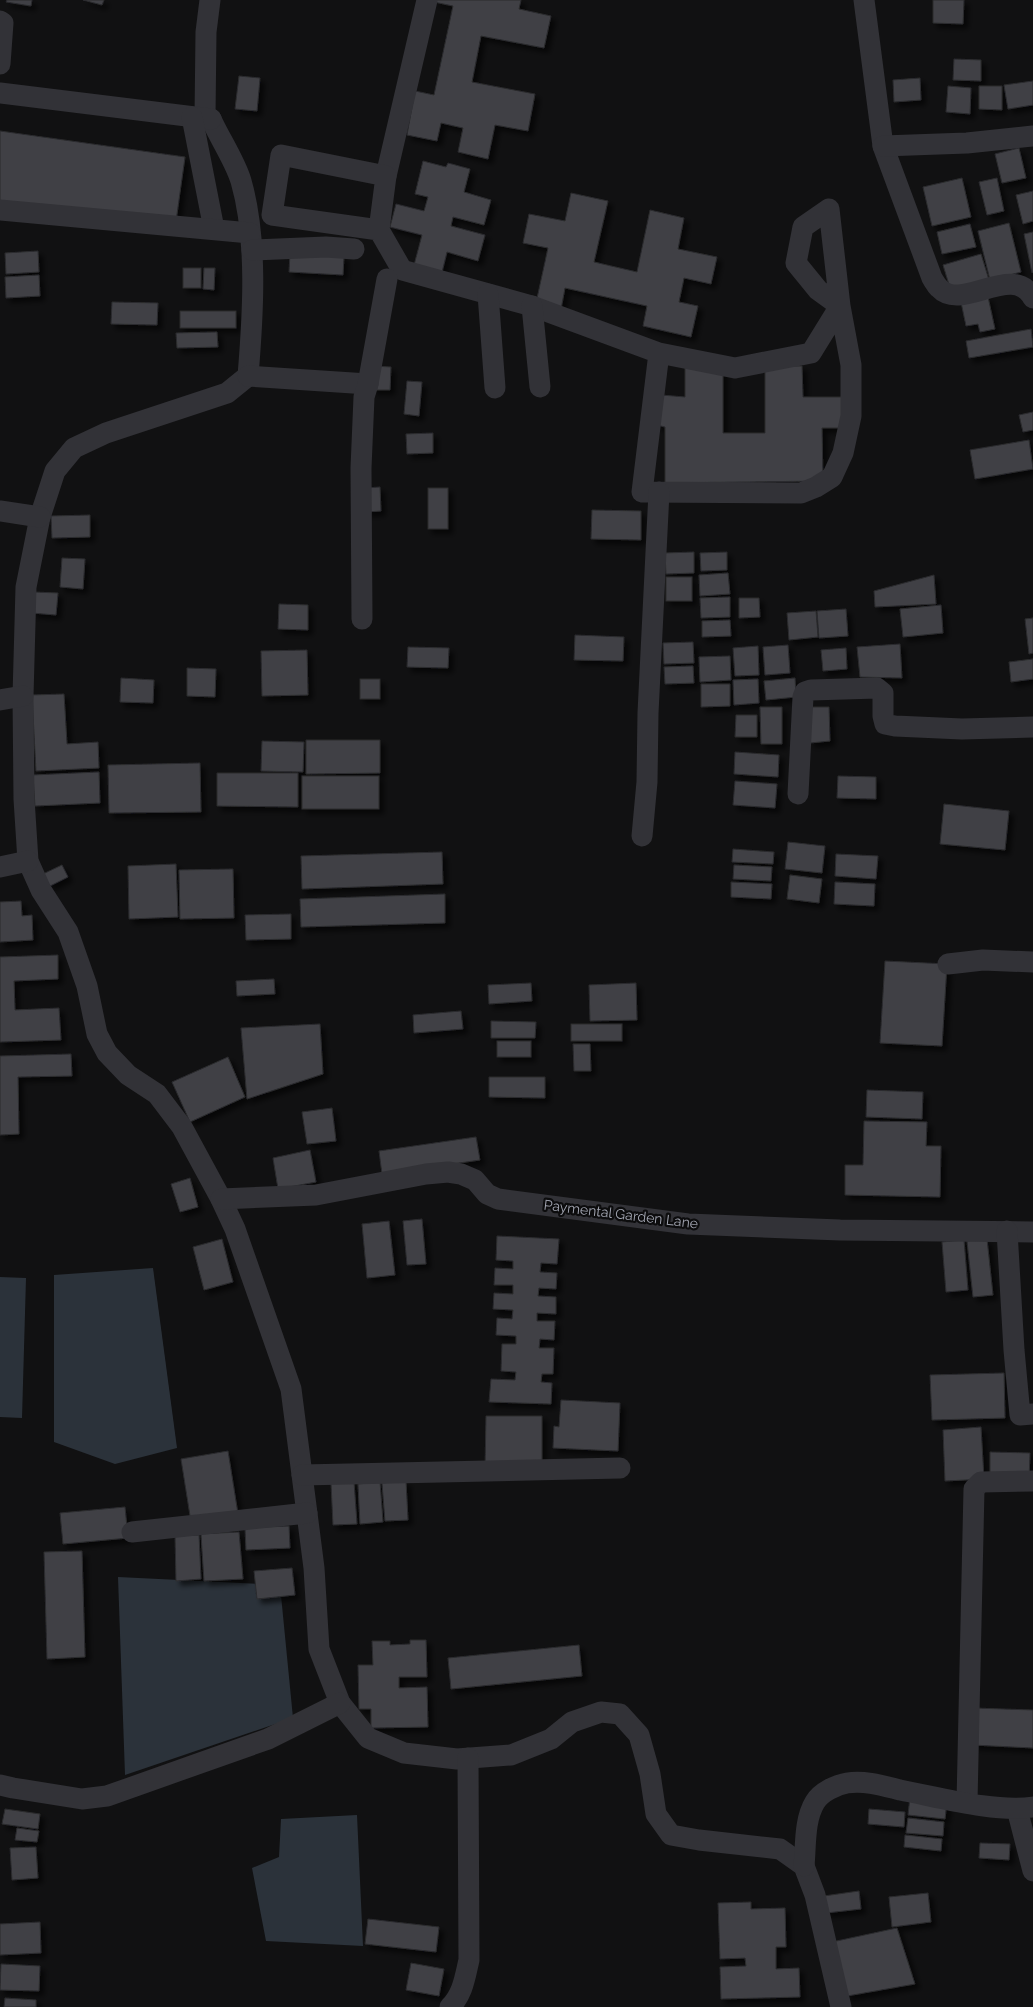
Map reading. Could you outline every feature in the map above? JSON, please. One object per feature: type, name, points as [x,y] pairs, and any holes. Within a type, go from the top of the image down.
[{"type":"street","points":[[210,0],[206,32],[205,117],[202,118],[214,229]]},
{"type":"street","points":[[427,0],[386,176],[379,230],[402,270],[532,306],[659,353],[735,368],[811,353],[840,306],[851,366],[852,416],[843,453],[832,477],[816,487],[801,493],[642,492],[659,353]]},
{"type":"street","points":[[864,0],[883,146],[932,278],[939,288],[957,295],[1008,284],[1022,286],[1033,298]]},
{"type":"street","points":[[0,21],[3,23],[0,64]]},
{"type":"street","points":[[0,93],[202,118]]},
{"type":"street","points":[[202,118],[241,181],[251,242],[252,322],[248,376]]},
{"type":"street","points":[[883,146],[967,144],[1033,136]]},
{"type":"street","points":[[379,230],[272,215],[281,155],[386,176]]},
{"type":"street","points":[[0,210],[214,229],[251,242],[354,249]]},
{"type":"street","points":[[362,619],[361,468],[364,396],[368,384],[387,278]]},
{"type":"street","points":[[488,294],[495,388]]},
{"type":"street","points":[[532,306],[540,387]]},
{"type":"street","points":[[368,384],[248,376],[227,393],[106,433],[74,448],[55,471],[40,517],[26,587],[23,696],[24,799],[28,860],[41,890],[68,932],[87,986],[98,1034],[107,1054],[128,1075],[157,1094],[182,1127],[235,1229],[291,1389],[314,1568],[319,1649],[340,1703],[368,1738],[404,1753],[457,1758],[511,1755],[551,1739],[572,1722],[601,1712],[620,1714],[639,1735],[650,1774],[656,1814],[671,1835],[780,1850],[804,1866]]},
{"type":"street","points":[[642,836],[647,782],[648,703],[659,492]]},
{"type":"street","points":[[0,511],[40,517]]},
{"type":"street","points":[[798,794],[803,697],[805,692],[811,690],[877,688],[883,694],[885,724],[896,726],[962,729],[1033,727]]},
{"type":"street","points":[[0,700],[23,696]]},
{"type":"street","points":[[0,867],[28,860]]},
{"type":"street","points":[[948,964],[983,960],[1033,962]]},
{"type":"street","name":"Paymental Garden Lane","points":[[221,1199],[316,1195],[426,1174],[448,1172],[461,1174],[475,1180],[487,1194],[498,1199],[688,1224],[850,1230],[1033,1232]]},
{"type":"street","points":[[1007,1231],[1020,1414],[1033,1414]]},
{"type":"street","points":[[302,1475],[620,1468]]},
{"type":"street","points":[[967,1802],[974,1489],[981,1482],[1033,1481]]},
{"type":"street","points":[[132,1532],[306,1513]]},
{"type":"street","points":[[0,1785],[82,1799],[107,1796],[268,1740],[340,1703]]},
{"type":"street","points":[[450,2007],[458,1999],[464,1983],[468,1960],[468,1758]]},
{"type":"street","points":[[841,2007],[815,1895],[804,1866],[808,1821],[815,1801],[827,1791],[847,1784],[869,1783],[967,1802],[1025,1808],[1033,1871]]},
{"type":"shaded area","points":[[153,1268],[177,1448],[115,1464],[54,1442],[54,1275]]},
{"type":"shaded area","points":[[0,1277],[26,1278],[22,1418],[0,1417]]},
{"type":"shaded area","points":[[118,1577],[280,1585],[293,1718],[125,1775]]},
{"type":"shaded area","points":[[357,1815],[363,1946],[266,1941],[252,1868],[279,1857],[281,1819]]},
{"type":"building","points":[[7,0],[32,0],[31,6],[6,2]]},
{"type":"building","points":[[83,0],[104,0],[102,5]]},
{"type":"building","points":[[434,0],[521,0],[519,9],[551,16],[544,48],[481,36],[472,82],[535,94],[528,131],[495,125],[488,159],[458,152],[463,128],[441,123],[437,141],[407,135],[415,91],[434,95],[453,6],[434,2]]},
{"type":"building","points":[[933,0],[964,0],[963,24],[933,23]]},
{"type":"building","points":[[954,59],[981,60],[981,81],[953,80]]},
{"type":"building","points":[[239,76],[260,78],[257,111],[235,109]]},
{"type":"building","points":[[920,78],[921,100],[894,102],[893,80]]},
{"type":"building","points":[[1033,81],[1033,105],[1008,109],[1004,85]]},
{"type":"building","points":[[948,86],[971,88],[970,114],[946,112]]},
{"type":"building","points":[[979,86],[1002,86],[1002,110],[979,109]]},
{"type":"building","points":[[0,131],[185,157],[176,221],[0,204]]},
{"type":"building","points":[[1019,148],[1026,178],[1002,183],[995,154]]},
{"type":"building","points":[[423,161],[446,167],[448,163],[470,169],[464,192],[491,200],[484,225],[453,217],[451,226],[485,235],[478,261],[447,252],[441,276],[413,269],[422,235],[390,227],[396,204],[424,211],[428,197],[415,194]]},
{"type":"building","points":[[962,178],[971,217],[932,226],[923,187]]},
{"type":"building","points":[[997,178],[1004,211],[987,215],[979,182]]},
{"type":"building","points":[[1033,191],[1033,221],[1023,224],[1016,195]]},
{"type":"building","points":[[571,193],[608,201],[594,262],[637,272],[650,210],[684,218],[678,249],[717,257],[711,284],[684,278],[679,302],[698,306],[691,337],[643,326],[647,306],[565,288],[561,309],[536,303],[548,248],[523,243],[529,214],[565,221]]},
{"type":"building","points":[[1009,223],[1021,272],[990,280],[978,231]]},
{"type":"building","points":[[970,224],[976,247],[942,254],[937,232]]},
{"type":"building","points":[[1033,232],[1033,272],[1032,273],[1024,234]]},
{"type":"building","points":[[38,251],[39,272],[6,274],[5,253]]},
{"type":"building","points":[[290,253],[344,256],[343,275],[289,272]]},
{"type":"building","points":[[981,254],[989,280],[951,291],[943,265]]},
{"type":"building","points":[[183,268],[201,268],[201,288],[183,288]]},
{"type":"building","points":[[204,268],[215,268],[214,290],[203,289]]},
{"type":"building","points":[[39,275],[40,296],[6,298],[5,277]]},
{"type":"building","points":[[988,297],[995,329],[980,332],[978,324],[966,326],[961,302]]},
{"type":"building","points":[[112,302],[158,303],[157,325],[111,324]]},
{"type":"building","points":[[180,311],[236,311],[236,328],[180,328]]},
{"type":"building","points":[[1031,329],[1033,347],[969,358],[966,341]]},
{"type":"building","points":[[217,332],[218,347],[177,348],[176,333]]},
{"type":"building","points":[[373,366],[391,367],[390,390],[372,390]]},
{"type":"building","points":[[765,366],[802,366],[803,397],[846,397],[846,428],[822,428],[823,481],[665,483],[665,427],[657,425],[661,395],[685,397],[685,367],[723,367],[723,433],[765,433]]},
{"type":"building","points":[[407,381],[422,382],[419,416],[404,414]]},
{"type":"building","points":[[1033,412],[1033,430],[1023,432],[1019,415]]},
{"type":"building","points":[[433,433],[433,453],[407,454],[406,434]]},
{"type":"building","points":[[1029,440],[1033,469],[975,479],[970,450]]},
{"type":"building","points":[[380,487],[381,511],[366,512],[364,488]]},
{"type":"building","points":[[428,488],[448,488],[448,529],[428,529]]},
{"type":"building","points":[[592,510],[641,511],[641,540],[591,539]]},
{"type":"building","points":[[90,515],[90,537],[52,538],[51,516]]},
{"type":"building","points":[[694,552],[694,573],[666,574],[665,553]]},
{"type":"building","points":[[727,552],[727,570],[701,571],[700,553]]},
{"type":"building","points":[[62,558],[85,559],[83,589],[60,587]]},
{"type":"building","points":[[728,573],[730,594],[700,596],[699,575]]},
{"type":"building","points":[[934,575],[936,604],[875,607],[874,591]]},
{"type":"building","points":[[666,577],[692,577],[692,601],[666,601]]},
{"type":"building","points":[[34,592],[58,593],[56,615],[32,613]]},
{"type":"building","points":[[730,597],[730,617],[701,618],[700,598]]},
{"type":"building","points":[[739,598],[759,598],[760,617],[739,618]]},
{"type":"building","points":[[279,604],[308,605],[308,630],[278,629]]},
{"type":"building","points":[[941,605],[943,633],[903,637],[900,609]]},
{"type":"building","points":[[846,609],[848,636],[819,638],[817,611]]},
{"type":"building","points":[[816,611],[818,637],[789,640],[787,613]]},
{"type":"building","points":[[1033,618],[1033,653],[1029,654],[1025,619]]},
{"type":"building","points":[[730,620],[731,636],[702,637],[702,621]]},
{"type":"building","points":[[575,635],[624,637],[623,661],[574,660]]},
{"type":"building","points":[[693,642],[694,663],[664,664],[663,643]]},
{"type":"building","points":[[900,644],[902,678],[860,677],[857,647]]},
{"type":"building","points":[[788,645],[790,673],[765,675],[763,647]]},
{"type":"building","points":[[758,646],[759,675],[735,676],[733,648]]},
{"type":"building","points":[[408,647],[449,648],[448,668],[407,667]]},
{"type":"building","points":[[846,648],[847,669],[823,671],[821,650]]},
{"type":"building","points":[[307,650],[308,695],[262,696],[261,651]]},
{"type":"building","points":[[730,656],[731,680],[700,682],[699,657]]},
{"type":"building","points":[[1033,659],[1033,679],[1011,682],[1009,662]]},
{"type":"building","points":[[693,666],[694,683],[665,684],[664,667]]},
{"type":"building","points":[[187,668],[216,669],[215,697],[187,696]]},
{"type":"building","points":[[121,678],[154,680],[153,703],[120,702]]},
{"type":"building","points":[[795,678],[796,697],[766,700],[764,681]]},
{"type":"building","points":[[360,679],[380,679],[380,699],[360,699]]},
{"type":"building","points":[[758,679],[759,703],[734,705],[733,680]]},
{"type":"building","points":[[701,684],[730,684],[730,706],[701,707]]},
{"type":"building","points":[[64,694],[67,744],[98,742],[99,768],[36,771],[32,695]]},
{"type":"building","points":[[760,707],[782,707],[782,744],[761,744]]},
{"type":"building","points":[[809,707],[829,707],[830,741],[810,743]]},
{"type":"building","points":[[736,715],[757,715],[757,737],[735,737]]},
{"type":"building","points":[[306,740],[380,740],[380,773],[306,774]]},
{"type":"building","points":[[262,741],[304,742],[303,772],[261,771]]},
{"type":"building","points":[[735,752],[779,755],[778,777],[734,774]]},
{"type":"building","points":[[200,763],[201,812],[109,813],[108,765]]},
{"type":"building","points":[[99,772],[100,803],[35,806],[33,775]]},
{"type":"building","points":[[217,773],[298,773],[298,807],[217,806]]},
{"type":"building","points":[[302,776],[379,776],[379,809],[302,809]]},
{"type":"building","points":[[838,776],[876,777],[876,799],[837,798]]},
{"type":"building","points":[[735,781],[777,784],[775,808],[733,805]]},
{"type":"building","points":[[944,804],[1009,811],[1005,850],[940,844]]},
{"type":"building","points":[[788,842],[825,846],[822,873],[785,869]]},
{"type":"building","points":[[733,849],[774,852],[773,864],[732,862]]},
{"type":"building","points":[[442,852],[443,884],[302,889],[301,856]]},
{"type":"building","points":[[836,854],[878,856],[876,879],[835,876]]},
{"type":"building","points":[[176,864],[178,917],[129,919],[128,866]]},
{"type":"building","points":[[62,865],[68,877],[50,886],[43,874]]},
{"type":"building","points":[[734,865],[772,867],[771,881],[733,879]]},
{"type":"building","points":[[233,869],[234,918],[180,919],[179,870]]},
{"type":"building","points":[[790,875],[822,879],[819,903],[787,899]]},
{"type":"building","points":[[731,882],[772,884],[771,899],[731,897]]},
{"type":"building","points":[[835,882],[875,884],[874,906],[834,904]]},
{"type":"building","points":[[445,894],[445,923],[301,927],[300,899]]},
{"type":"building","points":[[21,901],[22,916],[32,915],[33,940],[0,942],[0,902]]},
{"type":"building","points":[[291,914],[291,939],[246,940],[245,915]]},
{"type":"building","points":[[58,955],[58,979],[14,981],[15,1010],[59,1008],[61,1040],[0,1042],[0,957]]},
{"type":"building","points":[[885,961],[947,964],[942,1046],[880,1043]]},
{"type":"building","points":[[274,979],[275,994],[237,996],[236,981]]},
{"type":"building","points":[[531,983],[532,1001],[489,1004],[488,985]]},
{"type":"building","points":[[636,983],[637,1020],[590,1021],[589,985]]},
{"type":"building","points":[[461,1011],[463,1029],[414,1033],[413,1015]]},
{"type":"building","points":[[491,1021],[536,1022],[535,1038],[491,1038]]},
{"type":"building","points":[[320,1024],[323,1074],[247,1099],[241,1028]]},
{"type":"building","points":[[571,1024],[622,1024],[622,1041],[571,1041]]},
{"type":"building","points":[[497,1041],[531,1041],[531,1057],[497,1057]]},
{"type":"building","points":[[573,1044],[590,1044],[591,1071],[574,1071]]},
{"type":"building","points":[[71,1054],[72,1076],[18,1077],[19,1134],[0,1135],[0,1056]]},
{"type":"building","points":[[228,1057],[245,1097],[190,1122],[172,1082]]},
{"type":"building","points":[[489,1077],[545,1077],[545,1098],[489,1097]]},
{"type":"building","points":[[867,1090],[923,1092],[922,1119],[866,1117]]},
{"type":"building","points":[[332,1108],[336,1141],[307,1144],[302,1112]]},
{"type":"building","points":[[864,1121],[927,1122],[926,1146],[941,1146],[940,1197],[845,1195],[845,1165],[863,1165]]},
{"type":"building","points":[[476,1137],[480,1160],[382,1174],[379,1151]]},
{"type":"building","points":[[310,1150],[316,1182],[278,1189],[273,1158]]},
{"type":"building","points":[[190,1178],[198,1207],[180,1212],[171,1184]]},
{"type":"building","points":[[422,1219],[426,1264],[407,1265],[403,1221]]},
{"type":"building","points":[[389,1221],[395,1275],[367,1278],[362,1224]]},
{"type":"building","points":[[497,1236],[559,1239],[557,1264],[541,1263],[540,1272],[557,1273],[556,1289],[539,1288],[538,1296],[556,1297],[556,1314],[537,1313],[537,1321],[555,1321],[554,1340],[540,1339],[539,1348],[554,1348],[553,1374],[542,1374],[541,1382],[552,1383],[551,1404],[489,1402],[491,1379],[515,1380],[516,1372],[501,1371],[502,1344],[516,1344],[516,1336],[496,1335],[497,1318],[512,1319],[513,1310],[493,1309],[494,1293],[513,1294],[513,1285],[494,1285],[495,1268],[513,1269],[513,1261],[496,1260]]},
{"type":"building","points":[[222,1239],[233,1282],[204,1290],[193,1247]]},
{"type":"building","points":[[987,1239],[993,1295],[973,1297],[967,1241]]},
{"type":"building","points":[[964,1240],[968,1290],[946,1292],[942,1242]]},
{"type":"building","points":[[1004,1373],[1005,1418],[932,1420],[930,1375]]},
{"type":"building","points":[[561,1400],[620,1403],[618,1451],[553,1448],[554,1426],[559,1427]]},
{"type":"building","points":[[486,1416],[542,1416],[542,1470],[485,1469]]},
{"type":"building","points":[[981,1427],[984,1479],[945,1481],[943,1430]]},
{"type":"building","points":[[228,1451],[238,1514],[191,1522],[181,1459]]},
{"type":"building","points":[[990,1452],[1030,1453],[1029,1480],[990,1480]]},
{"type":"building","points":[[406,1481],[408,1520],[385,1521],[382,1483]]},
{"type":"building","points":[[354,1482],[357,1524],[333,1525],[331,1483]]},
{"type":"building","points":[[380,1482],[383,1522],[360,1524],[358,1484]]},
{"type":"building","points":[[125,1507],[128,1538],[63,1544],[60,1513]]},
{"type":"building","points":[[289,1526],[290,1548],[246,1550],[245,1528]]},
{"type":"building","points":[[239,1532],[243,1579],[204,1581],[201,1534]]},
{"type":"building","points":[[199,1535],[201,1579],[176,1581],[175,1536]]},
{"type":"building","points":[[82,1551],[85,1657],[47,1659],[44,1552]]},
{"type":"building","points":[[292,1568],[295,1595],[257,1599],[254,1571]]},
{"type":"building","points":[[410,1640],[426,1640],[427,1677],[399,1677],[399,1688],[427,1687],[428,1727],[371,1728],[371,1709],[359,1709],[358,1665],[373,1665],[372,1641],[390,1641],[390,1645],[410,1644]]},
{"type":"building","points":[[579,1645],[582,1676],[451,1689],[448,1658]]},
{"type":"building","points":[[974,1708],[1033,1710],[1033,1748],[972,1745]]},
{"type":"building","points":[[910,1797],[947,1801],[945,1819],[908,1815]]},
{"type":"building","points":[[5,1809],[40,1814],[38,1829],[2,1824]]},
{"type":"building","points":[[869,1809],[905,1812],[904,1827],[868,1824]]},
{"type":"building","points":[[908,1818],[944,1822],[943,1836],[906,1833]]},
{"type":"building","points":[[17,1828],[39,1831],[37,1842],[15,1840]]},
{"type":"building","points":[[905,1835],[942,1839],[941,1851],[904,1847]]},
{"type":"building","points":[[980,1843],[1010,1844],[1009,1860],[979,1858]]},
{"type":"building","points":[[36,1847],[38,1878],[12,1880],[10,1848]]},
{"type":"building","points":[[859,1891],[861,1909],[826,1913],[824,1896]]},
{"type":"building","points":[[928,1893],[931,1922],[892,1927],[889,1897]]},
{"type":"building","points":[[751,1902],[751,1909],[785,1908],[786,1947],[776,1947],[776,1969],[799,1968],[800,1997],[721,1999],[720,1967],[746,1966],[745,1958],[720,1959],[718,1903]]},
{"type":"building","points":[[368,1919],[439,1927],[436,1952],[365,1944]]},
{"type":"building","points":[[40,1922],[41,1953],[0,1955],[0,1924]]},
{"type":"building","points":[[897,1928],[915,1984],[847,1996],[832,1942]]},
{"type":"building","points":[[411,1963],[444,1969],[439,1996],[406,1990]]},
{"type":"building","points":[[1,1964],[40,1966],[39,1991],[0,1990]]},
{"type":"building","points":[[5,1998],[36,2000],[36,2007],[4,2007]]}]
